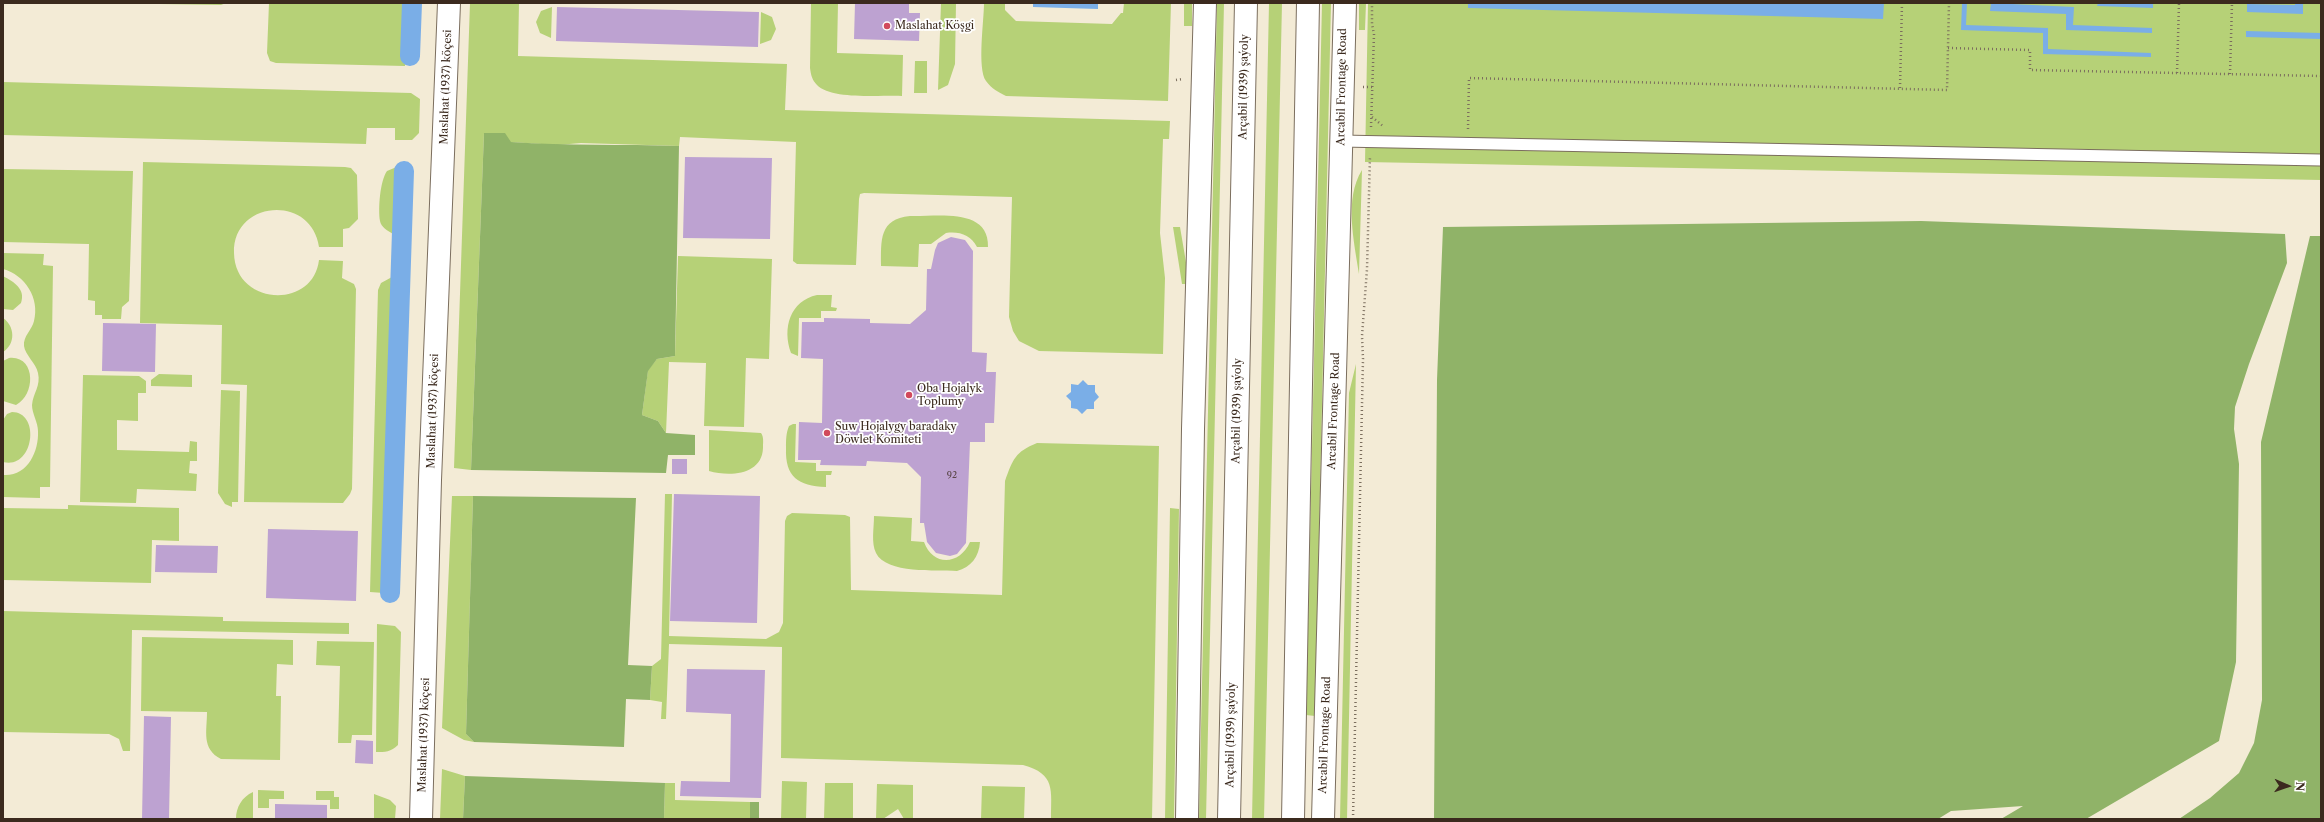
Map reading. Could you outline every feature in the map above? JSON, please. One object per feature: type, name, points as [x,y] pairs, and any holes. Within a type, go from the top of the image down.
[{"type":"street","name":"Maslahat (1937) köçesi","points":[[421,819],[430,480],[449,3]]},
{"type":"street","points":[[1188,819],[1193,429],[1205,3]]},
{"type":"street","name":"Arçabil (1939) şaýoly","points":[[1229,819],[1246,3]]},
{"type":"street","points":[[1293,819],[1308,3]]},
{"type":"street","name":"Arcabil Frontage Road","points":[[1322,819],[1344,3]]},
{"type":"lane","points":[[1341,141],[2321,160]]},
{"type":"path","points":[[1353,819],[1363,359],[1362,336],[1367,269],[1374,34],[1372,24],[1372,3]]},
{"type":"path","points":[[1900,88],[1902,3]]},
{"type":"path","points":[[1460,130],[1468,131],[1469,78],[1947,90],[1950,3]]},
{"type":"path","points":[[2177,73],[2178,3]]},
{"type":"path","points":[[2230,74],[2232,3]]},
{"type":"path","points":[[1948,48],[2030,50],[2030,70],[2321,76]]},
{"type":"path","points":[[1372,117],[1379,124],[1389,129]]},
{"type":"green space","points":[[98,3],[226,3],[221,5]]},
{"type":"green space","points":[[269,3],[408,3],[405,66],[276,63],[270,61],[267,53]]},
{"type":"green space","points":[[470,3],[519,3],[518,56],[787,64],[785,110],[1170,121],[1169,139],[1163,139],[1160,233],[1165,278],[1163,354],[1039,351],[1019,341],[1013,331],[1009,317],[1012,197],[860,194],[856,265],[797,264],[793,261],[796,142],[680,137],[679,146],[581,143],[558,145],[510,142],[484,133],[471,470],[454,468]]},
{"type":"green space","points":[[811,3],[838,3],[837,53],[903,55],[902,96],[845,95],[824,90],[817,85],[812,77],[810,68]]},
{"type":"green space","points":[[941,3],[956,3],[955,64],[948,85],[938,90]]},
{"type":"green space","points":[[984,3],[1005,3],[1005,10],[1016,21],[1112,24],[1121,13],[1123,13],[1124,3],[1171,3],[1168,101],[1006,96],[1000,93],[988,84],[983,75],[981,55]]},
{"type":"green space","points":[[1184,3],[1192,3],[1192,26],[1184,26]]},
{"type":"green space","points":[[1217,3],[1224,3],[1206,819],[1199,819]]},
{"type":"green space","points":[[1269,3],[1282,3],[1264,819],[1252,819]]},
{"type":"green space","points":[[1322,3],[1331,3],[1315,716],[1306,715]]},
{"type":"green space","points":[[1359,3],[1366,3],[1365,30],[1359,30]]},
{"type":"green space","points":[[1368,3],[2321,3],[2321,180],[1365,162]]},
{"type":"green space","points":[[552,7],[551,38],[540,33],[536,22],[541,11]]},
{"type":"green space","points":[[761,12],[772,17],[776,29],[771,40],[760,44]]},
{"type":"green space","points":[[915,61],[927,61],[927,93],[914,93]]},
{"type":"green space","points":[[3,82],[411,93],[420,99],[419,133],[412,140],[395,140],[395,128],[367,128],[366,144],[3,135]]},
{"type":"green space","points":[[484,133],[505,133],[511,142],[679,146],[675,356],[657,359],[648,371],[642,415],[658,421],[666,433],[695,435],[695,455],[668,455],[666,473],[471,470]]},
{"type":"green space","points":[[143,162],[345,167],[351,168],[357,175],[358,219],[349,228],[343,229],[343,247],[319,247],[313,230],[302,218],[288,211],[273,210],[258,214],[245,223],[237,236],[234,253],[238,271],[247,283],[260,292],[275,295],[290,294],[303,287],[314,276],[319,260],[343,261],[342,278],[354,284],[356,289],[352,489],[343,503],[244,502],[247,385],[221,384],[222,325],[140,323]]},
{"type":"green space","points":[[399,166],[384,593],[370,592],[378,290],[381,283],[392,277],[393,234],[385,229],[381,223],[379,216],[379,203],[381,188],[387,171]]},
{"type":"green space","points":[[3,169],[133,171],[129,301],[122,307],[121,319],[102,319],[102,315],[95,315],[95,301],[88,300],[89,244],[3,242]]},
{"type":"green space","points":[[1362,170],[1359,274],[1353,234],[1352,207],[1356,181]]},
{"type":"green space","points":[[910,216],[947,216],[971,220],[980,225],[986,234],[988,247],[977,247],[971,239],[960,233],[946,233],[931,244],[919,244],[918,267],[881,266],[882,240],[887,226],[892,221]]},
{"type":"green space","points":[[1921,221],[2285,234],[2287,263],[2249,364],[2235,407],[2234,429],[2239,464],[2236,662],[2219,741],[2086,819],[2001,819],[2023,806],[1951,811],[1938,819],[1434,819],[1437,380],[1443,227]]},
{"type":"green space","points":[[1173,227],[1180,227],[1188,274],[1188,284],[1182,284]]},
{"type":"green space","points":[[2310,236],[2321,236],[2321,819],[2179,819],[2210,798],[2239,773],[2254,743],[2262,700],[2261,442]]},
{"type":"green space","points":[[3,253],[44,254],[43,265],[53,266],[50,487],[40,487],[40,498],[3,497],[3,475],[11,475],[19,472],[30,462],[34,455],[38,439],[38,428],[32,405],[39,378],[37,369],[26,353],[24,346],[26,336],[34,321],[35,304],[33,296],[18,276],[3,269]]},
{"type":"green space","points":[[678,256],[772,259],[769,359],[746,358],[744,427],[704,426],[706,363],[669,362],[666,433],[658,421],[642,415],[648,370],[657,359],[675,356]]},
{"type":"green space","points":[[3,276],[15,283],[22,294],[21,303],[13,310],[3,309]]},
{"type":"green space","points":[[817,295],[832,295],[831,307],[837,308],[836,311],[821,311],[821,318],[799,318],[798,356],[791,353],[788,344],[787,334],[790,317],[800,303]]},
{"type":"green space","points":[[3,318],[7,321],[12,330],[12,340],[7,349],[3,352]]},
{"type":"green space","points":[[9,358],[18,359],[24,363],[28,369],[30,377],[30,385],[27,393],[23,400],[16,405],[3,401],[3,361]]},
{"type":"green space","points":[[1356,364],[1347,819],[1340,819],[1349,393]]},
{"type":"green space","points":[[159,374],[192,375],[192,387],[151,386],[151,380]]},
{"type":"green space","points":[[83,375],[139,376],[146,381],[146,393],[138,393],[138,421],[117,420],[117,450],[189,452],[190,441],[197,442],[197,461],[190,461],[189,473],[197,474],[196,491],[137,489],[136,503],[80,502]]},
{"type":"green space","points":[[221,390],[240,391],[238,502],[232,502],[232,507],[225,504],[218,493]]},
{"type":"green space","points":[[12,412],[21,414],[27,421],[30,430],[30,440],[27,450],[22,458],[13,462],[3,462],[3,420],[7,414]]},
{"type":"green space","points":[[796,424],[795,462],[816,463],[816,471],[832,471],[831,475],[826,475],[826,487],[808,485],[795,478],[791,473],[786,458],[786,439],[789,426]]},
{"type":"green space","points":[[709,430],[761,433],[763,436],[763,448],[761,457],[757,464],[744,472],[726,474],[709,471]]},
{"type":"green space","points":[[1037,443],[1159,446],[1152,819],[1051,819],[1051,792],[1046,778],[1034,769],[1023,765],[781,758],[782,647],[669,644],[666,719],[661,719],[662,702],[650,700],[652,666],[661,659],[665,494],[672,494],[669,636],[766,639],[779,632],[783,623],[785,521],[787,516],[792,513],[845,515],[850,517],[851,590],[1002,595],[1005,481],[1010,467],[1019,453]]},
{"type":"green space","points":[[452,496],[473,496],[466,734],[474,742],[464,740],[442,728]]},
{"type":"green space","points":[[473,496],[636,498],[628,665],[652,666],[650,700],[626,699],[624,747],[474,742],[466,734]]},
{"type":"green space","points":[[68,505],[179,508],[179,541],[152,540],[151,583],[3,580],[3,508],[68,509]]},
{"type":"green space","points":[[1170,508],[1179,509],[1174,819],[1165,819]]},
{"type":"green space","points":[[874,516],[912,518],[911,541],[924,542],[928,550],[940,559],[953,559],[966,550],[970,542],[980,542],[978,552],[970,564],[957,571],[913,570],[890,565],[882,560],[874,549]]},
{"type":"green space","points":[[3,611],[223,617],[223,621],[349,623],[349,634],[132,630],[130,751],[123,751],[119,739],[109,734],[3,732]]},
{"type":"green space","points":[[377,624],[395,626],[401,632],[398,745],[385,752],[376,752]]},
{"type":"green space","points":[[142,637],[293,640],[293,665],[277,664],[276,696],[281,696],[280,760],[221,759],[210,750],[206,739],[207,712],[141,711]]},
{"type":"green space","points":[[317,641],[374,642],[372,735],[352,735],[351,743],[338,743],[340,666],[316,665]]},
{"type":"green space","points":[[442,769],[465,776],[463,819],[440,819]]},
{"type":"green space","points":[[465,776],[665,783],[664,819],[463,819]]},
{"type":"green space","points":[[782,781],[807,782],[806,819],[781,819]]},
{"type":"green space","points":[[665,783],[675,783],[675,800],[750,802],[750,819],[664,819]]},
{"type":"green space","points":[[825,783],[853,783],[853,819],[824,819]]},
{"type":"green space","points":[[877,784],[913,785],[913,819],[904,819],[898,809],[883,819],[876,819]]},
{"type":"green space","points":[[982,786],[1025,787],[1024,819],[981,819]]},
{"type":"green space","points":[[258,790],[284,791],[284,799],[269,799],[269,808],[258,808]]},
{"type":"green space","points":[[316,791],[334,791],[334,797],[339,797],[339,809],[330,809],[330,800],[316,800]]},
{"type":"green space","points":[[253,792],[253,819],[236,819],[237,810],[240,803]]},
{"type":"green space","points":[[374,794],[390,800],[396,806],[395,819],[374,819]]},
{"type":"green space","points":[[750,802],[759,802],[759,819],[750,819]]},
{"type":"water","points":[[1033,3],[1098,3],[1098,9],[1033,7]]},
{"type":"water","points":[[1468,3],[1884,3],[1883,19],[1468,8]]},
{"type":"water","points":[[1962,3],[1967,3],[1966,25],[2048,28],[2048,49],[2151,53],[2151,57],[2043,54],[2043,33],[1961,30]]},
{"type":"water","points":[[1991,3],[2074,7],[2073,25],[2152,28],[2152,33],[2066,30],[2066,14],[1990,11]]},
{"type":"water","points":[[2098,3],[2153,3],[2153,8],[2097,6]]},
{"type":"water","points":[[2295,3],[2303,3],[2303,14],[2247,12],[2247,4],[2295,5]]},
{"type":"water","points":[[2246,31],[2321,33],[2321,39],[2246,37]]},
{"type":"water","points":[[1083,380],[1088,385],[1095,385],[1095,392],[1099,397],[1094,402],[1094,409],[1087,409],[1082,414],[1077,409],[1071,408],[1071,401],[1066,396],[1071,392],[1071,384],[1078,385]]},
{"type":"building","name":"Maslahat Köşgi","points":[[855,3],[909,3],[909,13],[920,13],[919,41],[854,39]]},
{"type":"building","points":[[557,7],[759,12],[758,47],[556,41]]},
{"type":"building","points":[[685,157],[772,158],[770,239],[683,238]]},
{"type":"building","name":"Oba Hojalyk Toplumy","points":[[951,237],[965,240],[973,251],[972,352],[987,353],[986,372],[996,372],[994,423],[985,423],[985,442],[970,442],[966,543],[957,554],[950,556],[936,553],[927,542],[924,523],[920,523],[921,477],[907,463],[867,461],[866,466],[820,465],[821,460],[798,460],[799,422],[822,423],[823,359],[801,358],[802,322],[824,322],[824,318],[870,319],[870,323],[910,324],[926,310],[927,269],[931,269],[938,243]]},
{"type":"building","points":[[103,323],[156,324],[155,372],[102,371]]},
{"type":"building","points":[[672,459],[687,459],[687,474],[672,474]]},
{"type":"building","points":[[674,494],[760,496],[757,623],[670,621]]},
{"type":"building","points":[[268,529],[358,531],[356,601],[266,598]]},
{"type":"building","points":[[156,545],[218,546],[217,573],[155,572]]},
{"type":"building","points":[[687,669],[765,670],[761,798],[680,796],[681,781],[730,782],[731,714],[686,712]]},
{"type":"building","points":[[144,716],[171,717],[169,819],[142,819]]},
{"type":"building","points":[[356,740],[373,741],[373,764],[355,763]]},
{"type":"building","points":[[275,804],[327,805],[327,819],[275,819]]},
{"type":"waterway","points":[[410,56],[412,3]]},
{"type":"waterway","points":[[390,593],[404,171]]},
{"type":"place","name":"Maslahat Köşgi","points":[[887,26]]},
{"type":"place","name":"Oba Hojalyk Toplumy","points":[[909,395]]},
{"type":"place","name":"Suw Hojalygy baradaky Döwlet Komiteti","points":[[827,433]]}]
